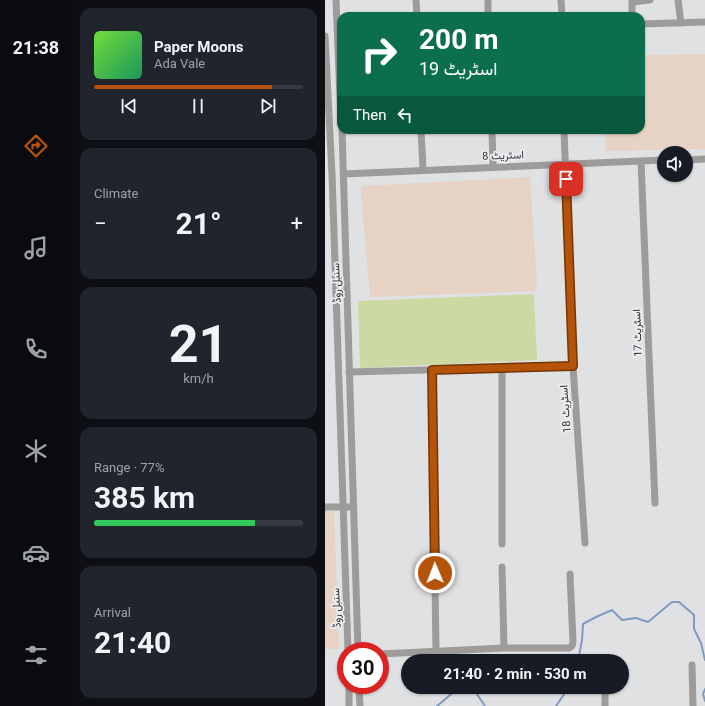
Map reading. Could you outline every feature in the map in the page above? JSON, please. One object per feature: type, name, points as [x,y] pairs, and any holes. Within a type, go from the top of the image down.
[{"type":"street","points":[[336,0],[337,28]]},
{"type":"street","points":[[416,0],[417,12]]},
{"type":"street","points":[[488,0],[488,12]]},
{"type":"street","points":[[561,0],[561,12]]},
{"type":"street","points":[[632,12],[632,2],[650,0]]},
{"type":"street","points":[[678,0],[681,23]]},
{"type":"street","points":[[645,24],[705,22]]},
{"type":"street","name":"سنبل روڈ","points":[[325,36],[326,85],[332,174],[348,642]]},
{"type":"street","points":[[326,85],[337,84]]},
{"type":"street","name":"سنبل روڈ","points":[[342,134],[349,372],[355,507],[358,642]]},
{"type":"street","points":[[421,134],[423,169]]},
{"type":"street","points":[[492,134],[493,166]]},
{"type":"street","name":"اسٹریٹ 18","points":[[564,134],[573,366],[585,543]]},
{"type":"street","points":[[693,160],[705,159]]},
{"type":"street","name":"اسٹریٹ 8","points":[[344,174],[423,169],[657,160]]},
{"type":"street","name":"اسٹریٹ 17","points":[[641,161],[655,503]]},
{"type":"street","points":[[338,335],[348,335]]},
{"type":"street","points":[[349,372],[573,366]]},
{"type":"street","points":[[502,369],[502,544]]},
{"type":"street","points":[[432,370],[434,558],[437,651]]},
{"type":"street","points":[[325,507],[355,507]]},
{"type":"street","points":[[502,567],[504,648]]},
{"type":"street","points":[[389,654],[504,648],[569,648],[572,646],[573,642],[570,574]]},
{"type":"street","points":[[692,665],[693,706]]},
{"type":"street","points":[[349,694],[349,706]]},
{"type":"street","points":[[359,694],[360,706]]},
{"type":"street","points":[[605,694],[605,706]]},
{"type":"shaded area","points":[[705,54],[705,149],[693,149],[693,146],[657,146],[657,150],[606,151],[605,134],[645,134],[645,55]]},
{"type":"shaded area","points":[[530,177],[537,282],[535,291],[370,297],[361,192],[362,186]]},
{"type":"shaded area","points":[[325,510],[334,510],[339,642],[337,642],[337,649],[325,649]]},
{"type":"green space","points":[[534,294],[537,360],[360,368],[358,301]]},
{"type":"waterway","points":[[579,654],[583,624],[596,617],[612,610],[622,620],[636,618],[648,622],[672,602],[679,602],[694,615],[694,629],[701,643],[705,660]]},
{"type":"waterway","points":[[705,689],[703,694],[705,701]]},
{"type":"waterway","points":[[437,706],[452,694]]},
{"type":"waterway","points":[[477,694],[485,706]]},
{"type":"waterway","points":[[556,706],[564,694]]},
{"type":"route","points":[[435,573],[432,370],[573,366],[566,179]]}]
